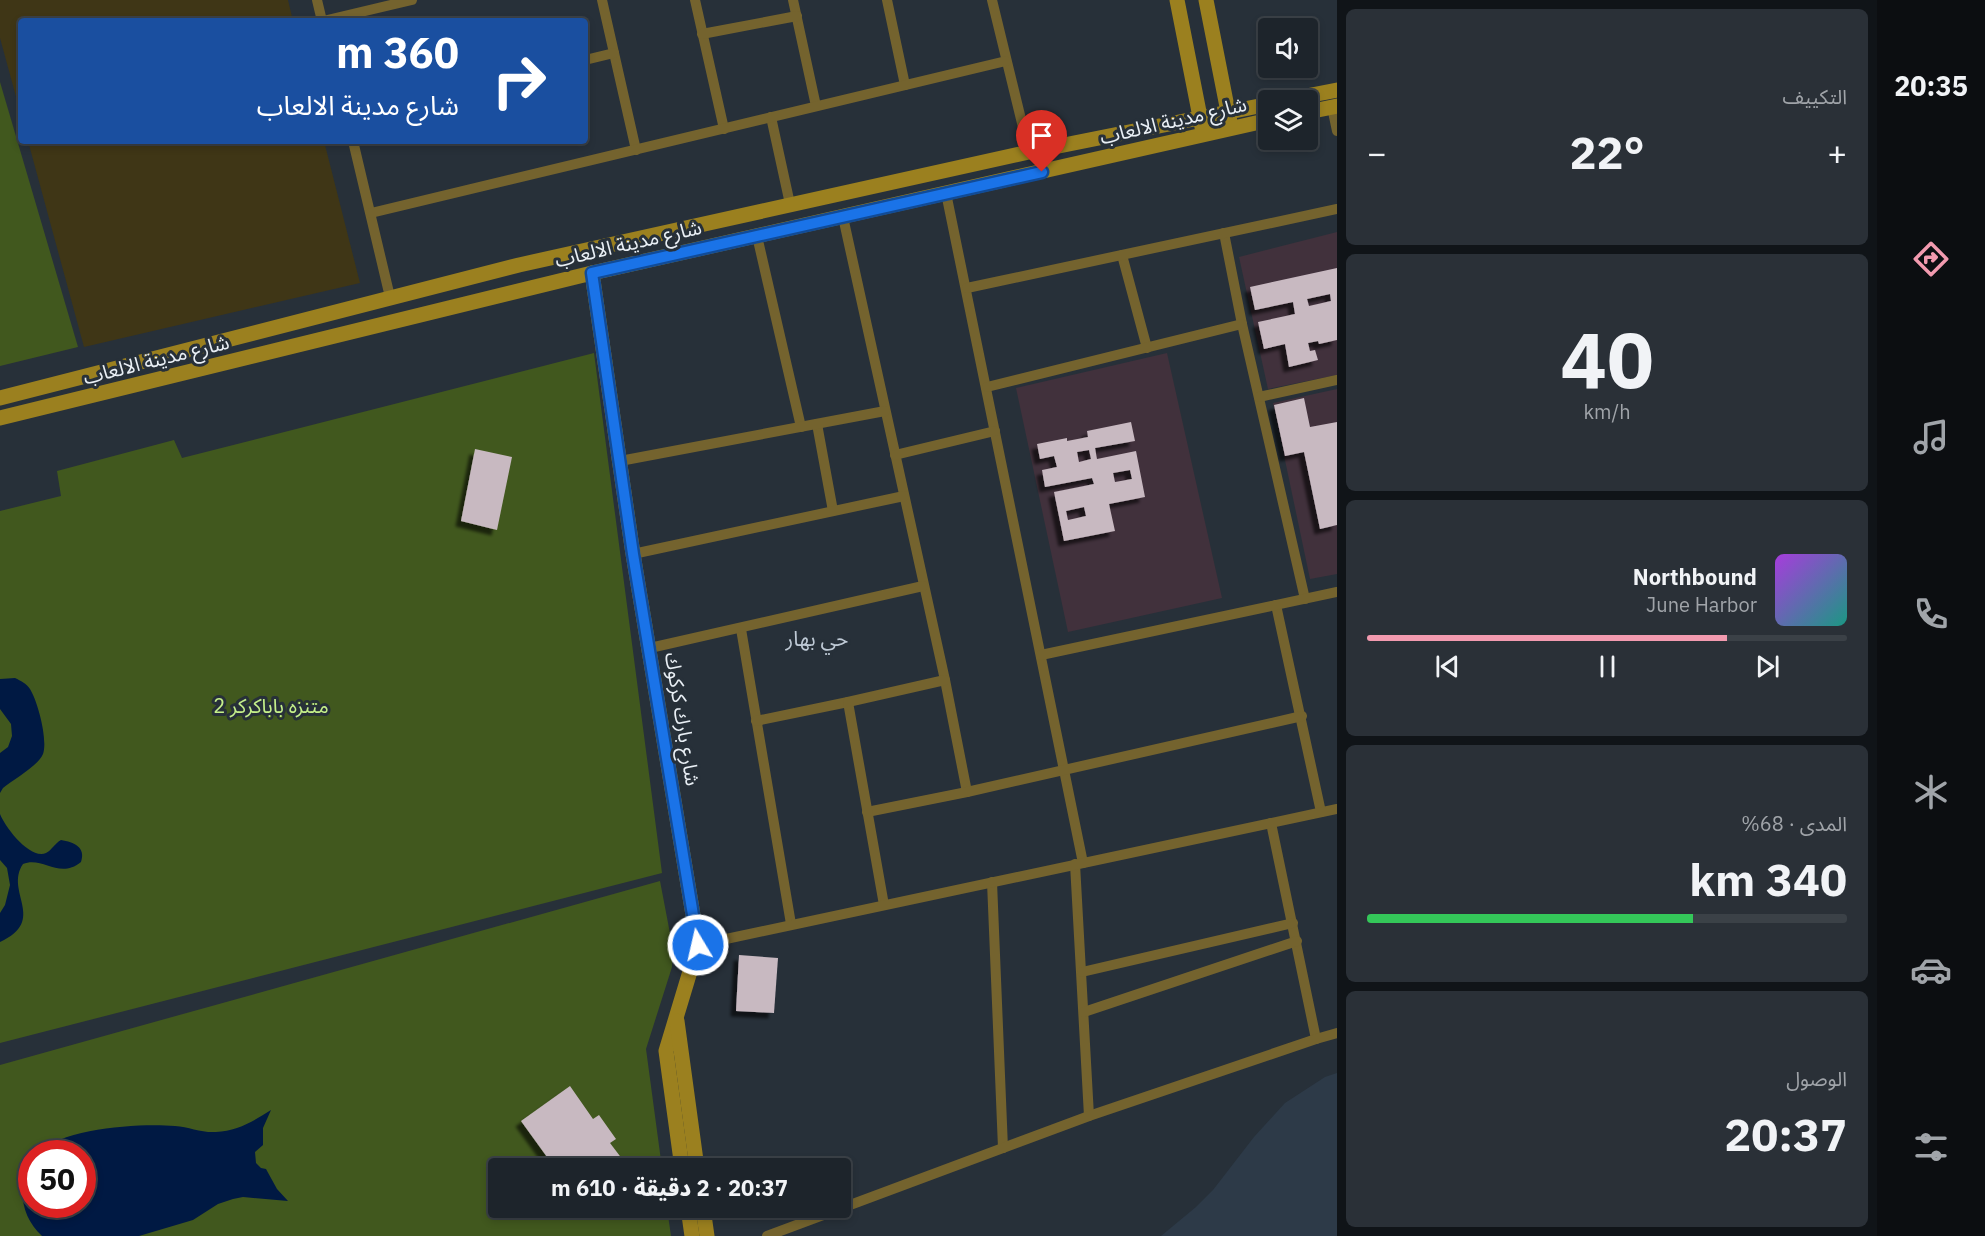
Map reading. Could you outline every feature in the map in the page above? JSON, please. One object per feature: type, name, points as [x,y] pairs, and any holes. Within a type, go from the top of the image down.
[{"type":"main road","points":[[1177,0],[1204,134]]},
{"type":"main road","points":[[1206,0],[1232,128]]},
{"type":"main road","points":[[1318,94],[1337,90]]},
{"type":"main road","name":"شارع مدينة الالعاب","points":[[0,398],[519,265],[790,204],[1258,106]]},
{"type":"main road","points":[[1318,110],[1334,106]]},
{"type":"main road","name":"شارع مدينة الالعاب","points":[[0,418],[592,273],[1258,122]]},
{"type":"main road","points":[[677,229],[682,252]]},
{"type":"main road","name":"شارع بارك كركوك","points":[[592,273],[633,554],[698,945],[666,1051],[681,1158]]},
{"type":"main road","points":[[292,324],[299,345]]},
{"type":"main road","points":[[676,1016],[697,1158]]},
{"type":"main road","points":[[689,1218],[692,1236]]},
{"type":"main road","points":[[704,1218],[707,1236]]},
{"type":"street","points":[[316,0],[321,18]]},
{"type":"street","points":[[335,18],[412,0]]},
{"type":"street","points":[[602,0],[636,150]]},
{"type":"street","points":[[695,0],[724,129]]},
{"type":"street","points":[[794,0],[816,106]]},
{"type":"street","points":[[887,0],[905,85]]},
{"type":"street","points":[[992,0],[1029,153]]},
{"type":"street","points":[[702,34],[797,16]]},
{"type":"street","points":[[588,59],[614,53]]},
{"type":"street","points":[[371,213],[1006,61]]},
{"type":"street","points":[[1334,106],[1337,132]]},
{"type":"street","points":[[771,117],[790,204]]},
{"type":"street","points":[[353,144],[390,297]]},
{"type":"street","points":[[946,193],[1064,770],[1079,863],[1089,1116]]},
{"type":"street","points":[[966,288],[1337,209]]},
{"type":"street","points":[[843,216],[945,680],[967,792]]},
{"type":"street","points":[[1224,233],[1242,324],[1305,599]]},
{"type":"street","points":[[757,236],[801,427]]},
{"type":"street","points":[[1122,255],[1147,348]]},
{"type":"street","points":[[987,387],[1242,324]]},
{"type":"street","points":[[1259,397],[1337,380]]},
{"type":"street","points":[[620,461],[885,411]]},
{"type":"street","points":[[817,424],[833,511]]},
{"type":"street","points":[[895,455],[996,431]]},
{"type":"street","points":[[633,554],[904,496]]},
{"type":"street","points":[[650,648],[923,586]]},
{"type":"street","points":[[1041,655],[1337,592]]},
{"type":"street","points":[[1276,605],[1302,716],[1321,812]]},
{"type":"street","points":[[741,628],[791,924]]},
{"type":"street","points":[[756,721],[945,680]]},
{"type":"street","points":[[848,702],[884,905]]},
{"type":"street","points":[[867,812],[967,792],[1302,716]]},
{"type":"street","points":[[698,945],[1337,809]]},
{"type":"street","points":[[1271,823],[1316,1038]]},
{"type":"street","points":[[992,882],[1003,1148]]},
{"type":"street","points":[[1082,972],[1293,923]]},
{"type":"street","points":[[1084,1012],[1297,941]]},
{"type":"street","points":[[767,1236],[1089,1116],[1316,1038],[1337,1033]]},
{"type":"shaded area","points":[[1337,232],[1337,375],[1268,389],[1239,257]]},
{"type":"shaded area","points":[[1167,353],[1222,598],[1068,632],[1016,388]]},
{"type":"shaded area","points":[[1337,389],[1337,574],[1310,579],[1273,403]]},
{"type":"shaded area","points":[[1337,1073],[1337,1236],[1161,1236],[1213,1190],[1254,1137],[1285,1103],[1325,1077]]},
{"type":"green space","points":[[0,82],[78,347],[0,366]]},
{"type":"green space","name":"متنزه باباكركر 2","points":[[594,353],[662,873],[0,1043],[0,511],[61,496],[57,471],[174,440],[182,458]]},
{"type":"green space","points":[[660,881],[673,949],[672,967],[646,1049],[661,1158],[488,1158],[488,1218],[668,1218],[671,1236],[0,1236],[0,1065]]},
{"type":"sand","points":[[0,0],[288,0],[292,18],[18,18],[18,104],[0,38]]},
{"type":"sand","points":[[29,144],[325,144],[360,283],[84,347]]},
{"type":"water","points":[[15,678],[27,685],[33,695],[41,721],[44,748],[40,759],[3,788],[0,793],[0,753],[8,747],[12,736],[11,724],[0,709],[0,679]]},
{"type":"water","points":[[0,814],[19,841],[33,852],[46,853],[61,840],[78,846],[82,857],[81,862],[65,869],[30,862],[23,864],[18,885],[23,915],[21,924],[14,933],[0,942],[0,913],[5,905],[10,885],[7,868],[0,860]]},
{"type":"water","points":[[271,1110],[263,1128],[263,1145],[255,1152],[256,1163],[266,1169],[277,1189],[288,1201],[243,1197],[233,1199],[218,1204],[193,1220],[139,1236],[42,1236],[29,1218],[96,1218],[96,1140],[60,1140],[65,1138],[103,1129],[142,1125],[216,1132],[231,1130]]},
{"type":"building","points":[[1337,268],[1337,340],[1319,344],[1318,341],[1308,343],[1310,351],[1315,350],[1318,360],[1289,367],[1285,344],[1264,349],[1258,322],[1295,314],[1293,302],[1255,310],[1250,287]],"holes":[[[1330,294],[1331,301],[1309,306],[1307,299]]]},
{"type":"building","points":[[1304,398],[1310,427],[1337,422],[1337,525],[1320,529],[1304,452],[1285,456],[1274,405]]},
{"type":"building","points":[[1131,422],[1135,441],[1095,448],[1097,459],[1136,451],[1145,497],[1109,504],[1115,531],[1064,541],[1054,492],[1094,484],[1092,478],[1045,487],[1042,470],[1057,467],[1054,456],[1040,459],[1037,444],[1067,438],[1067,441],[1088,437],[1087,431]],"holes":[[[1089,450],[1091,459],[1079,462],[1077,452]],[[1130,470],[1132,479],[1115,482],[1113,473]],[[1084,507],[1086,516],[1068,520],[1066,511]]]},
{"type":"building","points":[[475,449],[512,457],[497,530],[461,521]]},
{"type":"building","points":[[739,955],[778,958],[774,1013],[736,1011]]},
{"type":"building","points":[[570,1086],[593,1119],[599,1115],[616,1139],[610,1143],[621,1158],[548,1158],[521,1121]]},
{"type":"district","name":"حي بهار","points":[[817,638]]},
{"type":"route","points":[[698,945],[633,554],[592,273],[1042,172]]}]
